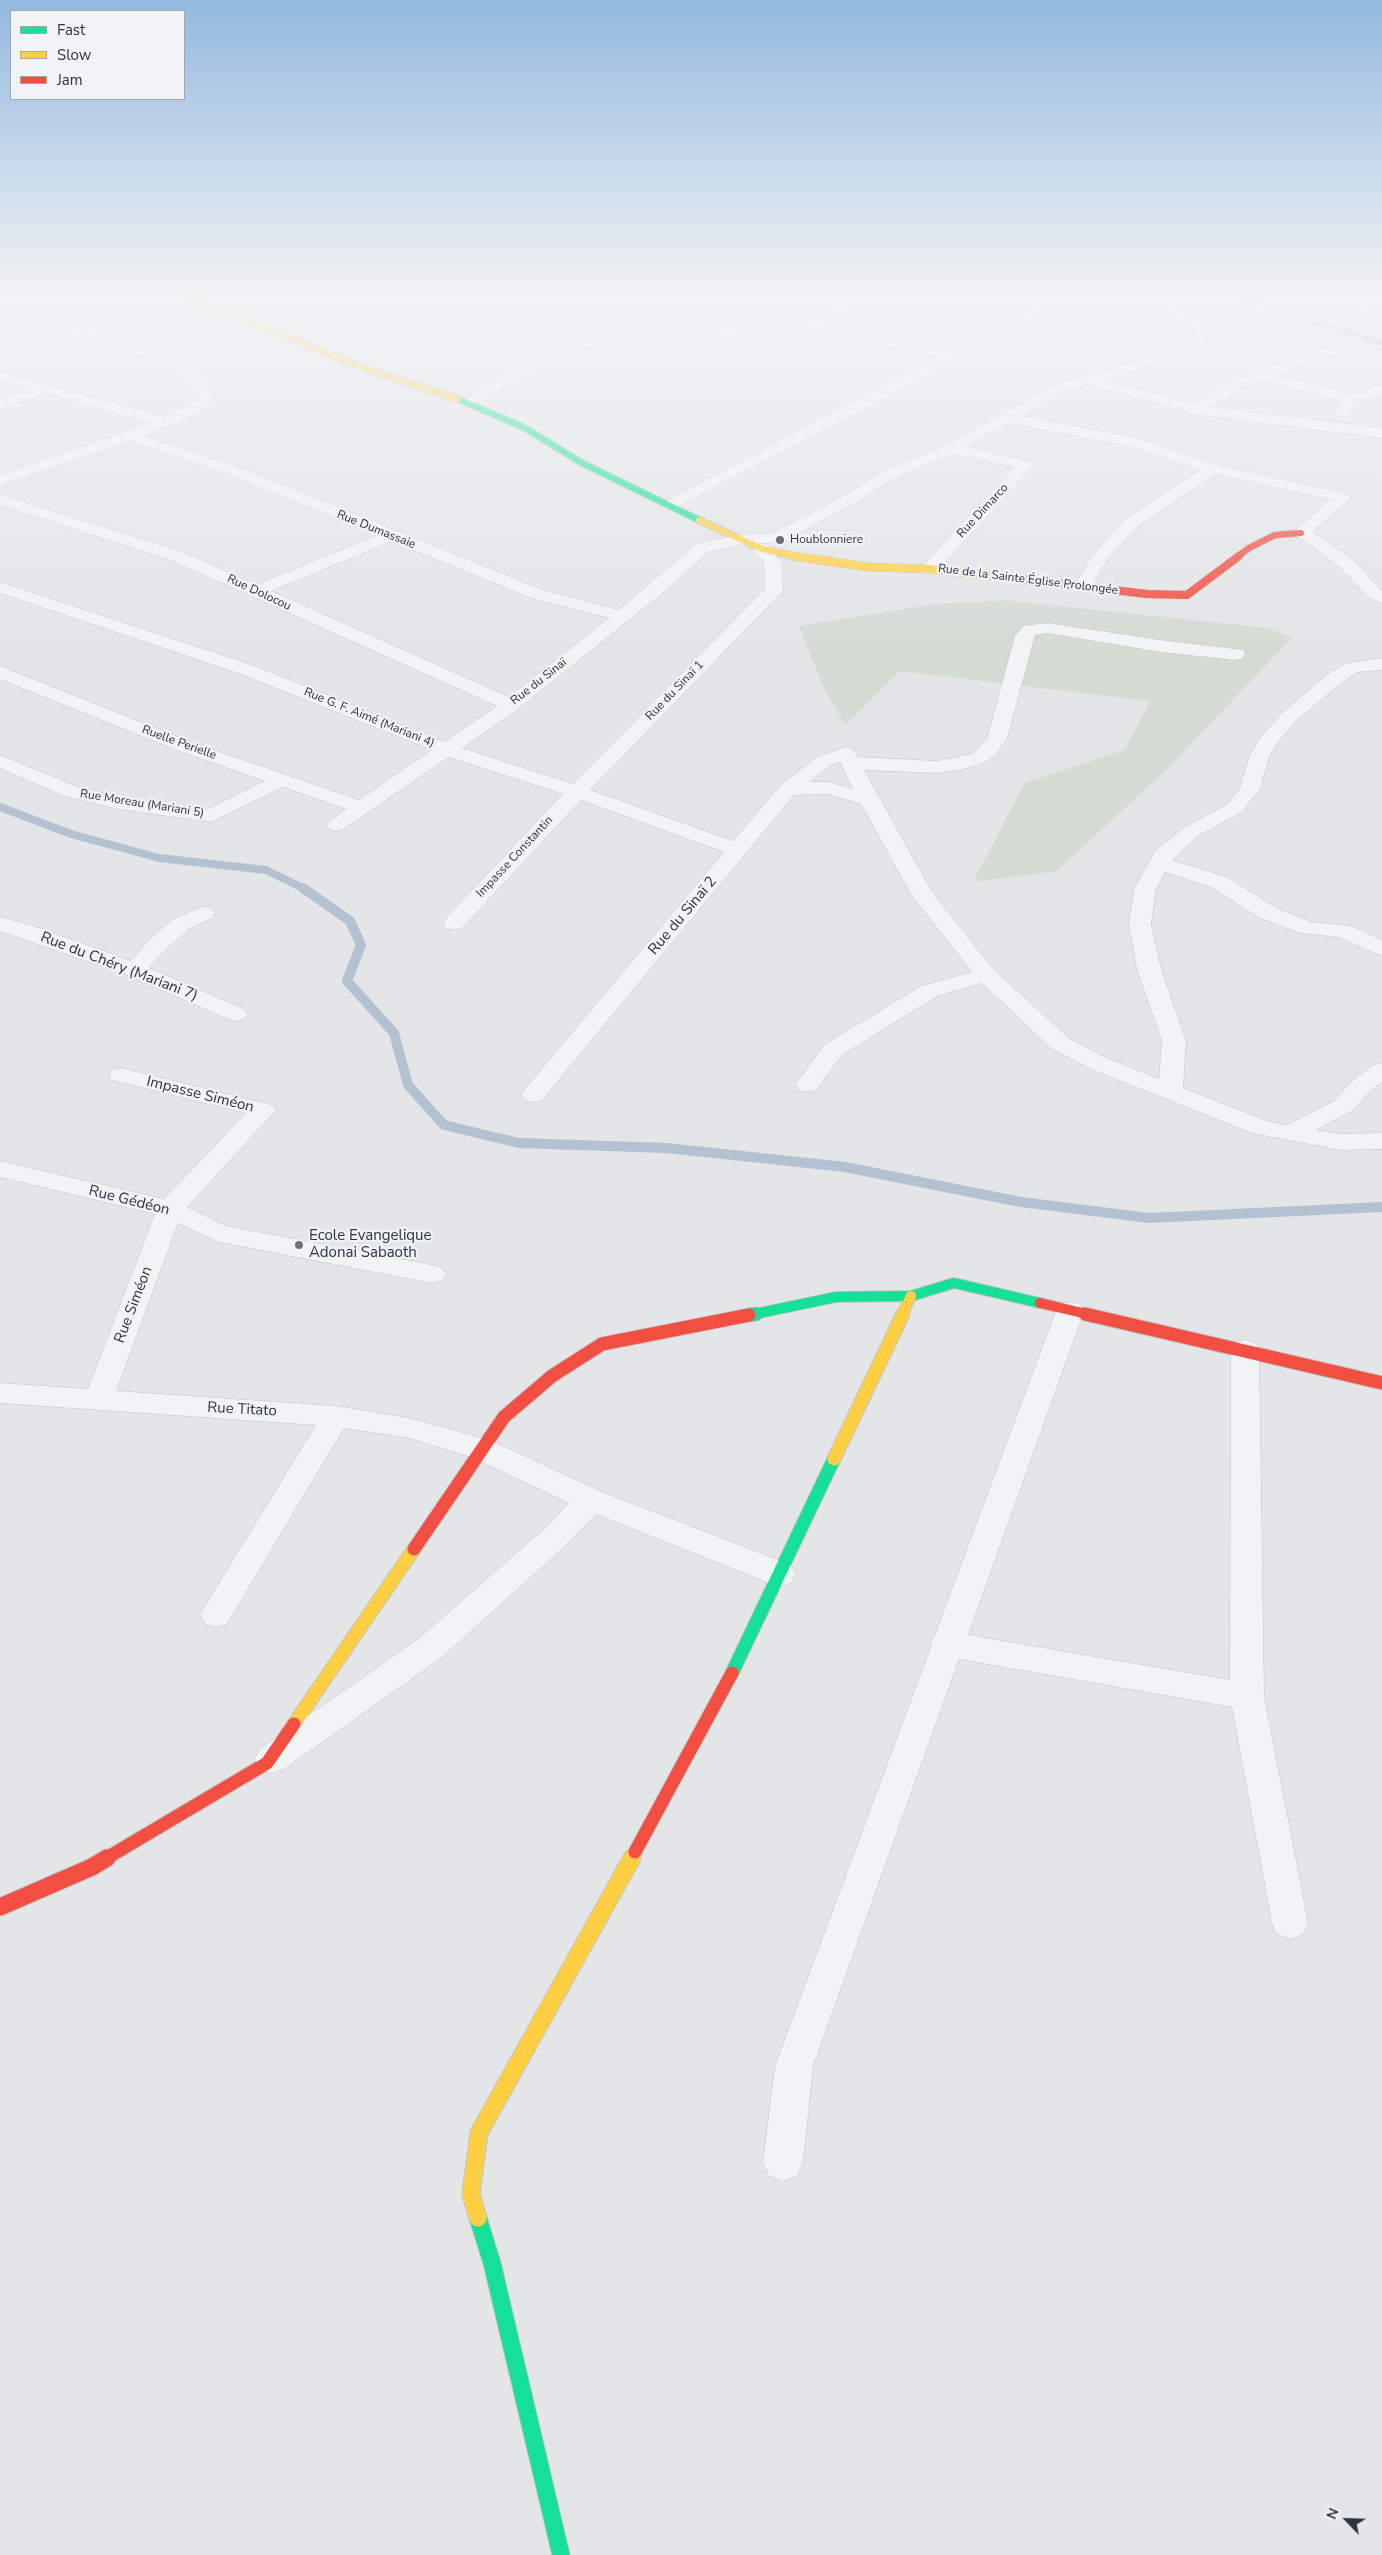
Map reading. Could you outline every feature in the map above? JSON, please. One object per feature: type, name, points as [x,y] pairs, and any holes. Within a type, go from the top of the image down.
[{"type":"street","points":[[142,415],[165,422]]},
{"type":"street","points":[[0,480],[130,436],[182,415]]},
{"type":"street","name":"Rue de la Sainte Église Prolongée","points":[[497,415],[525,428],[582,463],[739,540],[762,549],[830,562],[868,567],[928,569],[1147,594],[1187,595],[1249,548],[1276,535],[1301,532]]},
{"type":"street","points":[[671,505],[839,415]]},
{"type":"street","name":"Rue du Sinaï","points":[[336,825],[511,705],[623,616],[702,548],[739,540],[776,538],[842,504],[888,475],[951,449],[1012,415]]},
{"type":"street","points":[[1232,415],[1382,433]]},
{"type":"street","points":[[1330,426],[1339,415]]},
{"type":"street","points":[[1007,418],[1137,443],[1212,468],[1342,497],[1301,532],[1346,563],[1374,593],[1382,598]]},
{"type":"street","name":"Rue Dumassaie","points":[[130,436],[237,472],[390,536],[537,594],[623,616]]},
{"type":"street","name":"Rue Dimarco","points":[[928,569],[1026,465],[951,449]]},
{"type":"street","points":[[1083,586],[1101,556],[1130,524],[1212,468]]},
{"type":"street","name":"Rue Dolocou","points":[[0,500],[177,556],[511,705]]},
{"type":"street","points":[[256,591],[390,536]]},
{"type":"street","name":"Rue du Sinaï 1","points":[[577,792],[774,590],[773,564],[762,549]]},
{"type":"street","name":"Rue G. F. Aimé (Mariani 4)","points":[[0,587],[245,669],[448,750],[577,792],[737,850]]},
{"type":"street","points":[[848,758],[937,767],[961,764],[984,754],[997,738],[1024,636],[1029,630],[1048,628],[1160,646],[1236,654]]},
{"type":"street","points":[[1171,1090],[1174,1042],[1149,969],[1140,924],[1145,889],[1163,856],[1192,831],[1235,808],[1250,789],[1259,757],[1269,739],[1288,717],[1335,678],[1354,667],[1382,664]]},
{"type":"street","name":"Ruelle Perielle","points":[[0,672],[181,745],[360,807]]},
{"type":"street","points":[[848,758],[869,800],[922,894],[986,975],[1061,1044],[1100,1064],[1171,1090],[1261,1128],[1341,1142],[1382,1141]]},
{"type":"street","name":"Rue du Sinaï 2","points":[[533,1095],[788,790],[824,761],[848,758]]},
{"type":"street","name":"Rue Moreau (Mariani 5)","points":[[0,761],[70,792],[120,803],[211,816],[282,780]]},
{"type":"street","points":[[788,790],[828,788],[869,800]]},
{"type":"street","name":"Impasse Constantin","points":[[454,923],[577,792]]},
{"type":"street","points":[[1159,863],[1221,884],[1268,913],[1308,928],[1343,931],[1382,949]]},
{"type":"street","points":[[135,970],[158,944],[182,924],[204,913]]},
{"type":"street","name":"Rue du Chéry (Mariani 7)","points":[[0,924],[135,970],[236,1014]]},
{"type":"street","points":[[807,1085],[833,1050],[865,1030],[929,991],[986,975]]},
{"type":"street","points":[[1291,1133],[1343,1106],[1361,1086],[1382,1070]]},
{"type":"street","name":"Impasse Siméon","points":[[121,1075],[263,1110],[170,1209]]},
{"type":"street","name":"Rue Gédéon","points":[[0,1169],[170,1209],[219,1233],[432,1274]]},
{"type":"street","name":"Rue Siméon","points":[[98,1401],[170,1209]]},
{"type":"street","points":[[267,1763],[504,1417],[552,1376],[602,1344],[836,1297],[911,1296],[954,1283],[1382,1383]]},
{"type":"street","points":[[561,2555],[492,2264],[471,2194],[479,2133],[721,1697],[911,1296]]},
{"type":"street","points":[[783,2162],[794,2066],[946,1644],[1070,1311]]},
{"type":"street","points":[[1245,1350],[1247,1696],[1290,1923]]},
{"type":"street","name":"Rue Titato","points":[[0,1393],[336,1416],[409,1428],[481,1449],[590,1500],[780,1574]]},
{"type":"street","points":[[216,1615],[336,1416]]},
{"type":"street","points":[[0,1907],[92,1867],[267,1763],[429,1649],[555,1537],[590,1500]]},
{"type":"street","points":[[946,1644],[1247,1696]]},
{"type":"shaded area","points":[[1003,600],[1268,628],[1292,638],[1166,770],[1057,871],[973,882],[1025,783],[1125,750],[1150,701],[900,671],[845,725],[824,688],[799,626],[935,604]]},
{"type":"waterway","points":[[0,807],[71,834],[159,858],[266,870],[303,888]]},
{"type":"waterway","points":[[303,888],[350,921],[361,945],[347,981],[394,1033],[408,1085],[444,1125],[519,1143],[667,1148],[845,1167],[1021,1202],[1149,1218],[1382,1207]]},
{"type":"traffic: fast","points":[[496,415],[525,428],[582,463],[699,520]]},
{"type":"traffic: fast","points":[[749,1315],[836,1297],[911,1296],[954,1283],[1040,1303]]},
{"type":"traffic: fast","points":[[732,1673],[834,1459]]},
{"type":"traffic: fast","points":[[478,2218],[492,2263],[561,2555]]},
{"type":"traffic: slow","points":[[699,520],[762,549],[812,560],[868,567],[929,569],[1003,577]]},
{"type":"traffic: slow","points":[[834,1459],[911,1296]]},
{"type":"traffic: slow","points":[[294,1724],[414,1549]]},
{"type":"traffic: slow","points":[[478,2218],[471,2194],[479,2133],[635,1852]]},
{"type":"traffic: jam","points":[[1003,577],[1147,594],[1187,595],[1249,548],[1275,535],[1301,533]]},
{"type":"traffic: jam","points":[[1040,1303],[1382,1383]]},
{"type":"traffic: jam","points":[[414,1549],[504,1417],[552,1376],[602,1344],[749,1315]]},
{"type":"traffic: jam","points":[[635,1852],[732,1673]]},
{"type":"traffic: jam","points":[[0,1907],[92,1867],[267,1763],[294,1724]]},
{"type":"place","name":"Houblonniere","points":[[780,540]]},
{"type":"place","name":"Ecole Evangelique Adonai Sabaoth","points":[[299,1245]]}]
